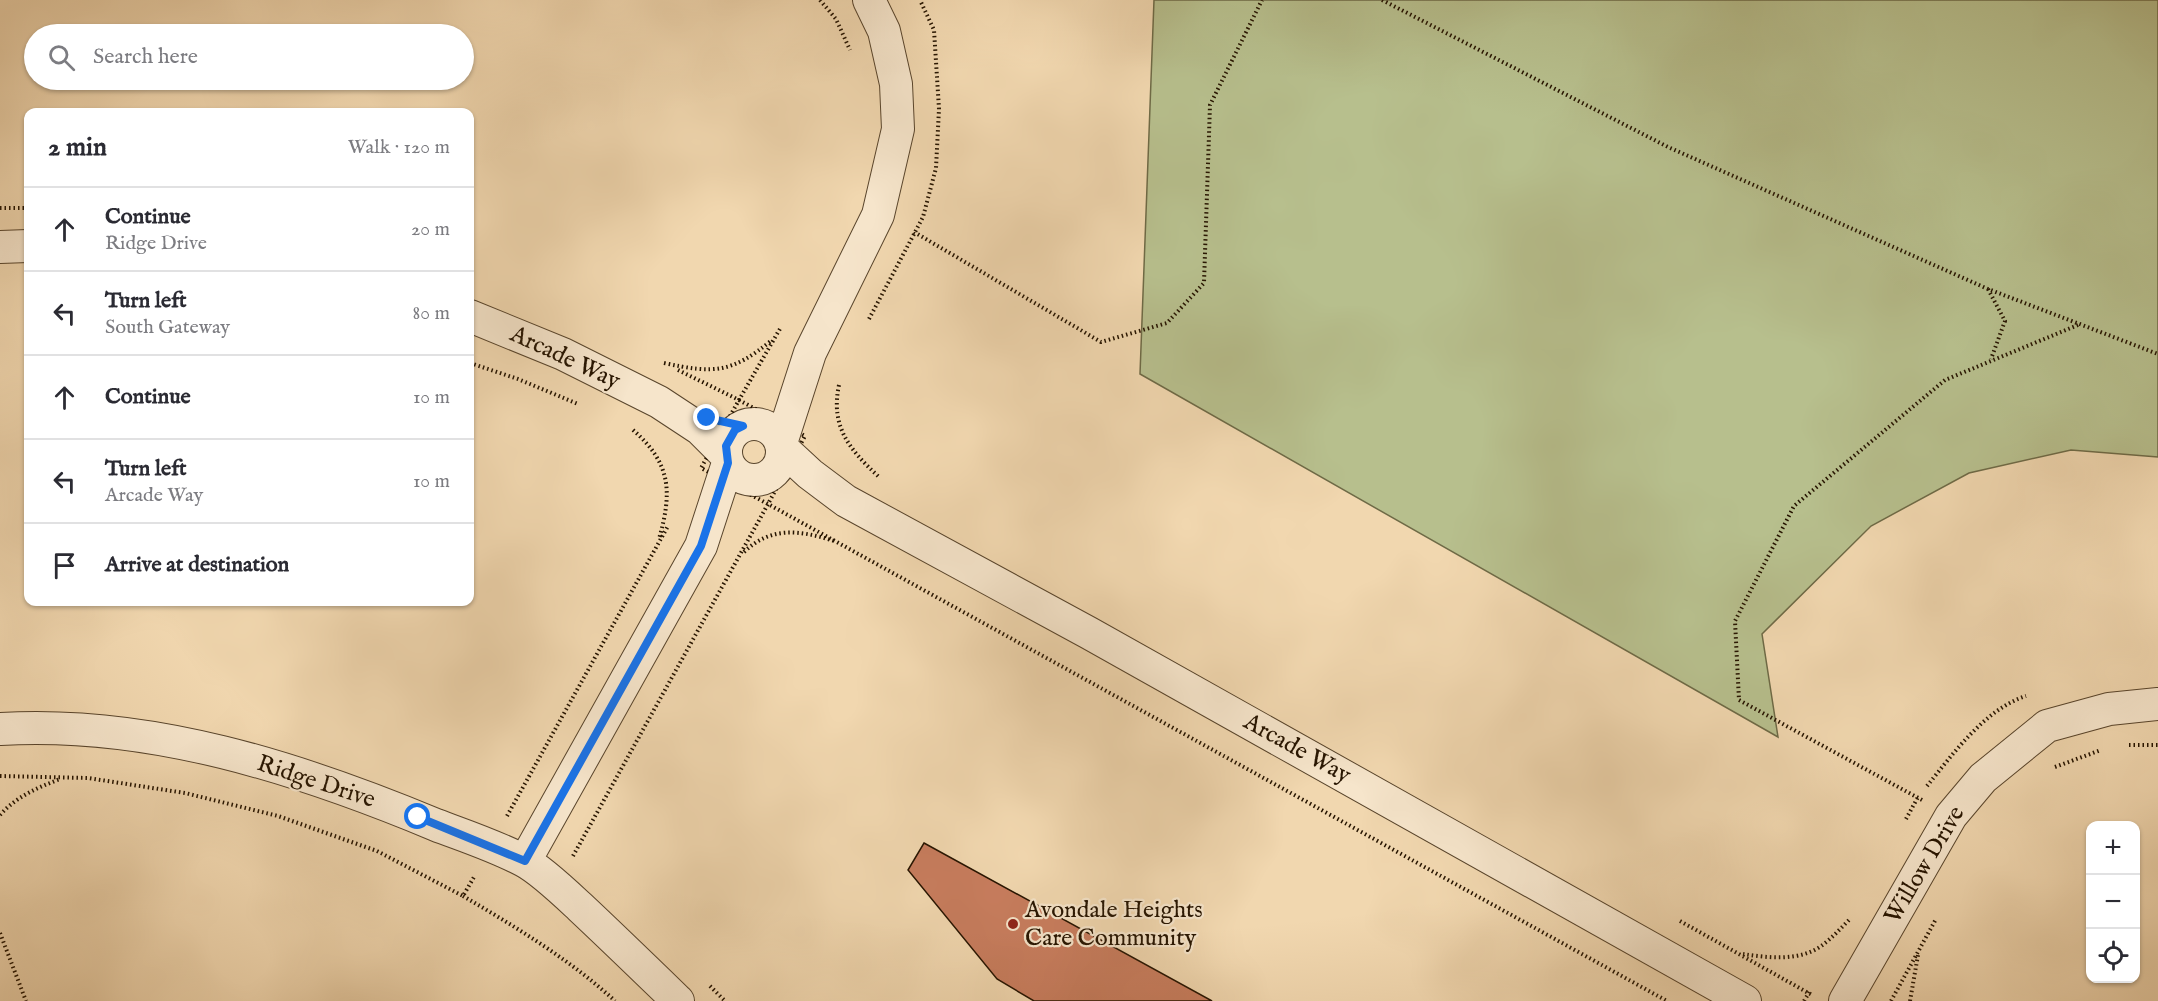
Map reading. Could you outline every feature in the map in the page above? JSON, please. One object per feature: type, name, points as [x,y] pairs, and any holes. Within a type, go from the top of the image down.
[{"type":"street","points":[[525,861],[701,546],[759,480],[774,472],[782,458],[782,446],[810,353],[878,214],[898,129],[896,84],[884,31],[869,0]]},
{"type":"street","points":[[0,247],[24,246]]},
{"type":"street","name":"Arcade Way","points":[[474,318],[563,354],[659,402],[700,429],[718,462]]},
{"type":"street","points":[[701,546],[718,462],[730,437],[744,416],[810,353]]},
{"type":"street","name":"Arcade Way","points":[[659,402],[707,418],[744,416]]},
{"type":"street","points":[[744,416],[770,428],[777,434],[782,446]]},
{"type":"street","name":"Arcade Way","points":[[782,446],[810,474],[846,501],[1089,633],[1745,1001]]},
{"type":"street","points":[[718,462],[741,476],[759,480]]},
{"type":"street","name":"Arcade Way","points":[[759,480],[807,488],[846,501]]},
{"type":"street","name":"Willow Drive","points":[[1831,999],[1951,816],[1983,778],[2047,726],[2109,709],[2158,704]]},
{"type":"street","name":"Ridge Drive","points":[[0,729],[38,727],[118,733],[184,744],[279,766],[348,790],[525,861],[562,891],[678,1001]]},
{"type":"path","points":[[820,0],[836,19],[852,55]]},
{"type":"path","points":[[867,323],[923,217],[936,168],[939,109],[934,30],[920,0]]},
{"type":"path","points":[[878,214],[915,232],[1101,342],[1167,323],[1204,283],[1210,105],[1262,0]]},
{"type":"path","points":[[1382,0],[1668,147],[1988,289],[2158,354]]},
{"type":"path","points":[[0,208],[24,208]]},
{"type":"path","points":[[1988,289],[2005,321],[1991,360]]},
{"type":"path","points":[[744,416],[775,337],[786,317]]},
{"type":"path","points":[[1951,816],[1739,700],[1734,621],[1794,506],[1945,380],[2079,324]]},
{"type":"path","points":[[664,363],[706,370],[729,368],[751,357],[775,337]]},
{"type":"path","points":[[474,364],[518,379],[584,406]]},
{"type":"path","points":[[832,387],[840,376],[837,395],[838,423],[847,444],[879,477],[861,467]]},
{"type":"path","points":[[655,442],[628,426],[645,440],[661,463],[667,484],[668,506],[657,545]]},
{"type":"path","points":[[811,426],[806,436],[815,441]]},
{"type":"path","points":[[692,463],[718,462]]},
{"type":"path","points":[[572,857],[768,504],[1667,1001]]},
{"type":"path","points":[[739,557],[752,544],[768,535],[787,532],[845,545]]},
{"type":"path","points":[[2127,745],[2158,745]]},
{"type":"path","points":[[2044,771],[2106,748]]},
{"type":"path","points":[[0,776],[88,778],[184,793],[278,816],[377,851],[506,921],[599,987],[615,1001]]},
{"type":"path","points":[[0,816],[11,803],[36,788],[64,778]]},
{"type":"path","points":[[463,896],[490,847]]},
{"type":"path","points":[[1892,1001],[1941,909]]},
{"type":"path","points":[[1676,919],[1739,954],[1831,999]]},
{"type":"path","points":[[1739,954],[1769,958],[1797,956],[1823,945],[1850,920]]},
{"type":"path","points":[[0,933],[26,1001]]},
{"type":"path","points":[[1911,1001],[1920,948]]},
{"type":"path","points":[[702,979],[725,1001]]},
{"type":"green space","points":[[1154,0],[2158,0],[2158,457],[2071,450],[1969,473],[1871,526],[1762,634],[1778,737],[1140,374]]},
{"type":"building","name":"Avondale Heights Care Community","points":[[924,843],[1212,1001],[1034,1001],[997,979],[908,870]]},
{"type":"place","name":"Avondale Heights Care Community","points":[[1013,924]]},
{"type":"route","points":[[418,817],[525,861],[701,546],[728,463],[726,446],[735,430],[743,426],[707,418]]}]
